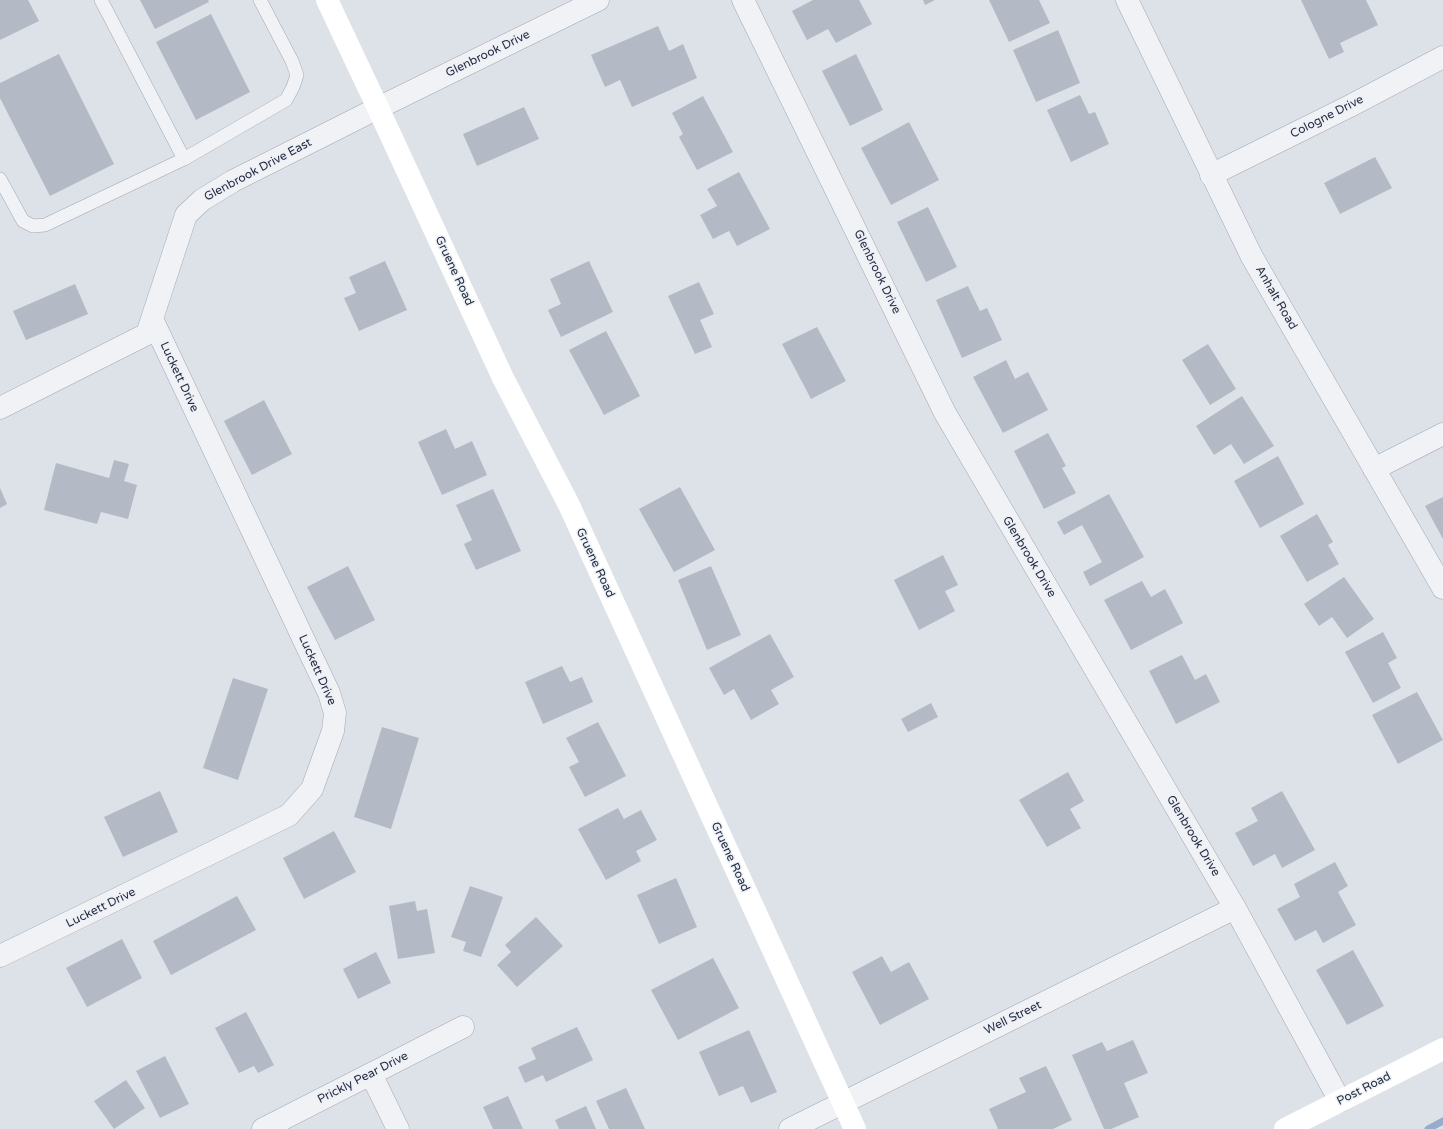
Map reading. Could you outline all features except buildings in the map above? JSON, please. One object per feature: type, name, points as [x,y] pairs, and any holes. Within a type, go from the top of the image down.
[{"type":"street","name":"Gruene Road","points":[[327,0],[503,378],[569,505],[855,1129]]},
{"type":"street","name":"Glenbrook Drive","points":[[378,108],[598,0]]},
{"type":"street","name":"Glenbrook Drive","points":[[743,0],[945,413],[1236,908],[1340,1101]]},
{"type":"street","name":"Anhalt Road","points":[[1127,0],[1211,176],[1252,257],[1443,588]]},
{"type":"street","name":"Cologne Drive","points":[[1211,176],[1443,57]]},
{"type":"street","name":"Glenbrook Drive East","points":[[0,408],[147,334],[186,215],[192,208],[233,181],[378,108]]},
{"type":"street","name":"Luckett Drive","points":[[0,956],[289,815],[312,789],[333,731],[335,713],[329,693],[152,319]]},
{"type":"street","points":[[1374,469],[1443,434]]},
{"type":"street","name":"Well Street","points":[[790,1129],[1236,908]]},
{"type":"street","name":"Prickly Pear Drive","points":[[263,1129],[463,1027]]},
{"type":"street","name":"Post Road","points":[[1286,1129],[1443,1049]]},
{"type":"street","points":[[371,1074],[398,1129]]},
{"type":"lane","points":[[101,0],[184,159]]},
{"type":"lane","points":[[0,179],[24,221],[33,226],[45,225],[184,159],[286,100],[293,88],[296,75],[292,62],[260,0]]},
{"type":"waterway","points":[[1428,1129],[1443,1121]]}]
